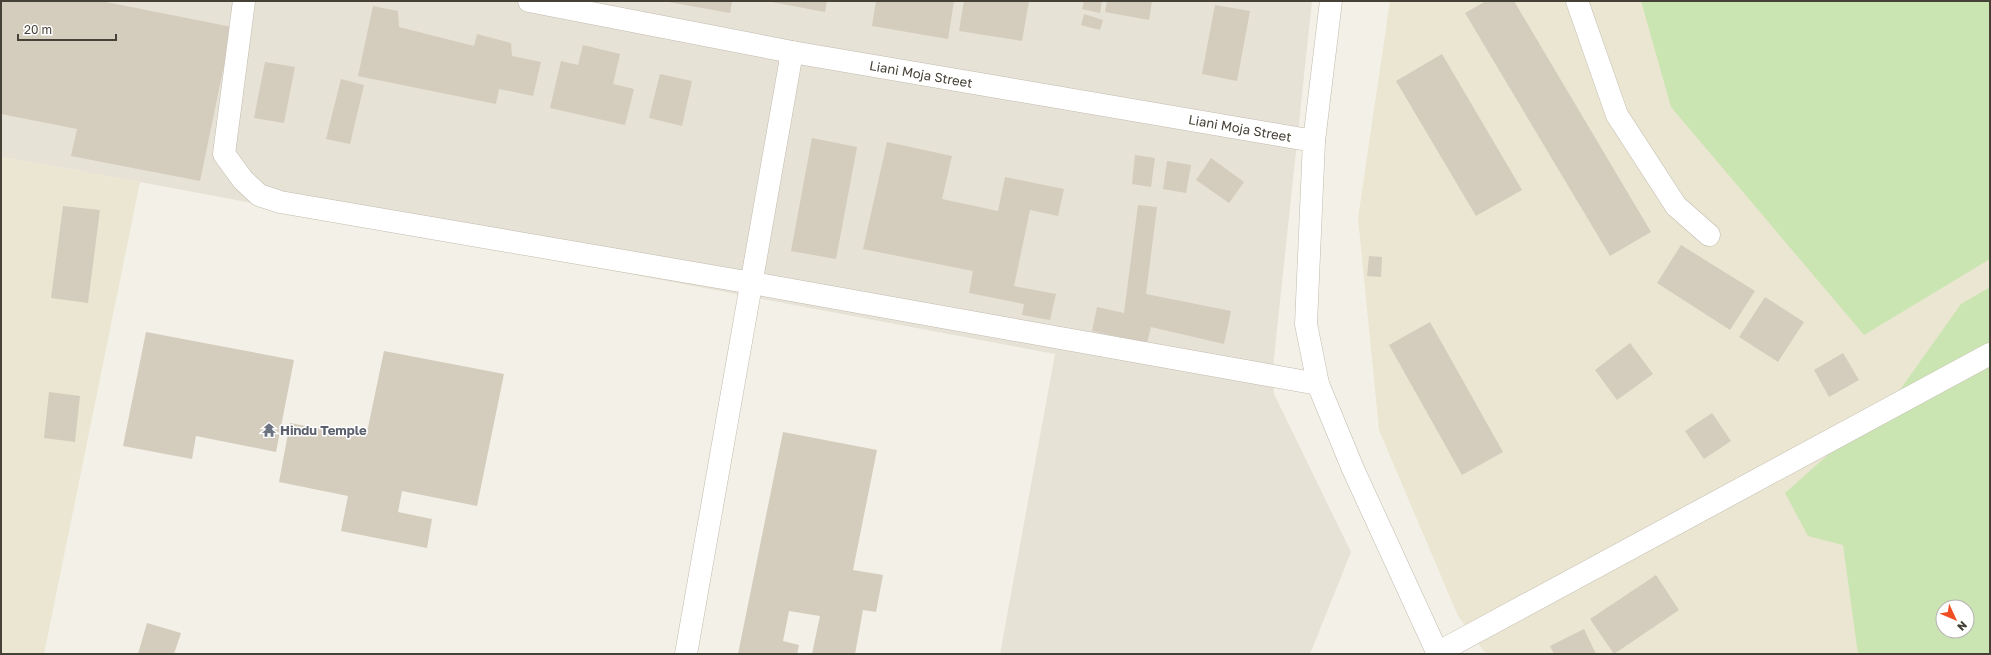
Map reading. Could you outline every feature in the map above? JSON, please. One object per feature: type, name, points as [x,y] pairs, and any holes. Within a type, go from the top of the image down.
[{"type":"street","points":[[244,1],[224,154],[243,180],[259,195],[288,203],[752,283],[1318,384]]},
{"type":"street","name":"Liani Moja Street","points":[[529,1],[792,52],[1314,141]]},
{"type":"street","points":[[1331,1],[1314,141],[1306,324],[1318,384],[1353,469],[1438,653],[1990,354]]},
{"type":"street","points":[[1577,1],[1618,115],[1676,206],[1709,236]]},
{"type":"street","points":[[686,654],[792,52]]},
{"type":"shaded area","points":[[1,1],[1312,1],[1273,367],[1274,394],[1351,552],[1310,654],[1000,654],[1055,354],[1,157]]},
{"type":"shaded area","points":[[1390,1],[1990,1],[1990,654],[1486,654],[1458,616],[1379,430],[1358,218]]},
{"type":"shaded area","points":[[1,157],[140,182],[44,654],[1,654]]},
{"type":"green space","points":[[1641,1],[1990,1],[1990,259],[1864,335],[1671,107]]},
{"type":"green space","points":[[1990,287],[1990,654],[1858,654],[1843,545],[1808,536],[1785,493],[1897,394],[1961,304]]},
{"type":"building","points":[[1,1],[101,1],[232,27],[200,181],[71,156],[77,129],[1,114]]},
{"type":"building","points":[[663,1],[732,1],[730,13]]},
{"type":"building","points":[[766,1],[827,1],[825,12]]},
{"type":"building","points":[[876,1],[954,1],[948,39],[872,26]]},
{"type":"building","points":[[964,1],[1029,1],[1022,41],[959,31]]},
{"type":"building","points":[[1084,1],[1102,1],[1100,13],[1082,9]]},
{"type":"building","points":[[1107,1],[1152,1],[1149,20],[1105,12]]},
{"type":"building","points":[[1486,1],[1514,1],[1651,232],[1610,256],[1465,13]]},
{"type":"building","points":[[1215,5],[1250,11],[1237,81],[1202,74]]},
{"type":"building","points":[[373,6],[398,11],[399,27],[474,46],[477,34],[511,43],[512,56],[541,62],[533,96],[499,89],[496,104],[358,76]]},
{"type":"building","points":[[1084,14],[1103,20],[1100,30],[1081,25]]},
{"type":"building","points":[[583,45],[620,54],[613,84],[634,89],[625,125],[550,108],[561,61],[578,65]]},
{"type":"building","points":[[1442,54],[1522,190],[1476,216],[1396,81]]},
{"type":"building","points":[[265,62],[295,67],[284,123],[254,118]]},
{"type":"building","points":[[660,74],[692,81],[682,126],[649,118]]},
{"type":"building","points":[[341,79],[364,85],[350,144],[326,139]]},
{"type":"building","points":[[812,138],[857,147],[836,259],[791,251]]},
{"type":"building","points":[[887,142],[952,156],[942,199],[998,211],[1005,177],[1064,189],[1058,216],[1030,210],[1014,286],[1056,294],[1050,320],[1022,315],[1024,304],[969,293],[973,271],[863,249]]},
{"type":"building","points":[[1135,155],[1155,158],[1151,187],[1132,184]]},
{"type":"building","points":[[1211,158],[1244,182],[1229,203],[1196,180]]},
{"type":"building","points":[[1167,161],[1191,165],[1186,193],[1163,189]]},
{"type":"building","points":[[1138,205],[1157,207],[1146,294],[1231,311],[1224,344],[1151,327],[1147,343],[1092,331],[1097,307],[1124,313]]},
{"type":"building","points":[[63,206],[100,210],[88,303],[51,298]]},
{"type":"building","points":[[1681,245],[1755,291],[1730,330],[1657,283]]},
{"type":"building","points":[[1369,256],[1382,257],[1381,277],[1367,276]]},
{"type":"building","points":[[1765,297],[1804,322],[1778,362],[1739,337]]},
{"type":"building","points":[[1430,322],[1503,452],[1462,475],[1389,345]]},
{"type":"building","points":[[146,332],[294,360],[276,452],[196,436],[192,459],[123,446]]},
{"type":"building","points":[[1630,343],[1653,374],[1617,400],[1595,370]]},
{"type":"building","points":[[384,351],[504,374],[477,506],[402,491],[398,512],[432,519],[427,548],[341,531],[348,496],[279,482],[290,423],[366,437]]},
{"type":"building","points":[[1843,353],[1859,380],[1829,397],[1814,370]]},
{"type":"building","points":[[49,392],[80,396],[75,442],[44,438]]},
{"type":"building","points":[[1712,413],[1731,441],[1704,459],[1685,431]]},
{"type":"building","points":[[783,432],[877,450],[853,570],[883,575],[876,612],[863,610],[855,654],[812,654],[820,616],[789,611],[783,641],[799,645],[797,654],[738,654]]},
{"type":"building","points":[[1656,575],[1679,610],[1614,654],[1590,619]]},
{"type":"building","points":[[147,623],[181,633],[174,654],[138,654]]},
{"type":"building","points":[[1584,629],[1596,654],[1554,654],[1550,646]]},
{"type":"place","name":"Hindu Temple","points":[[269,430]]}]
